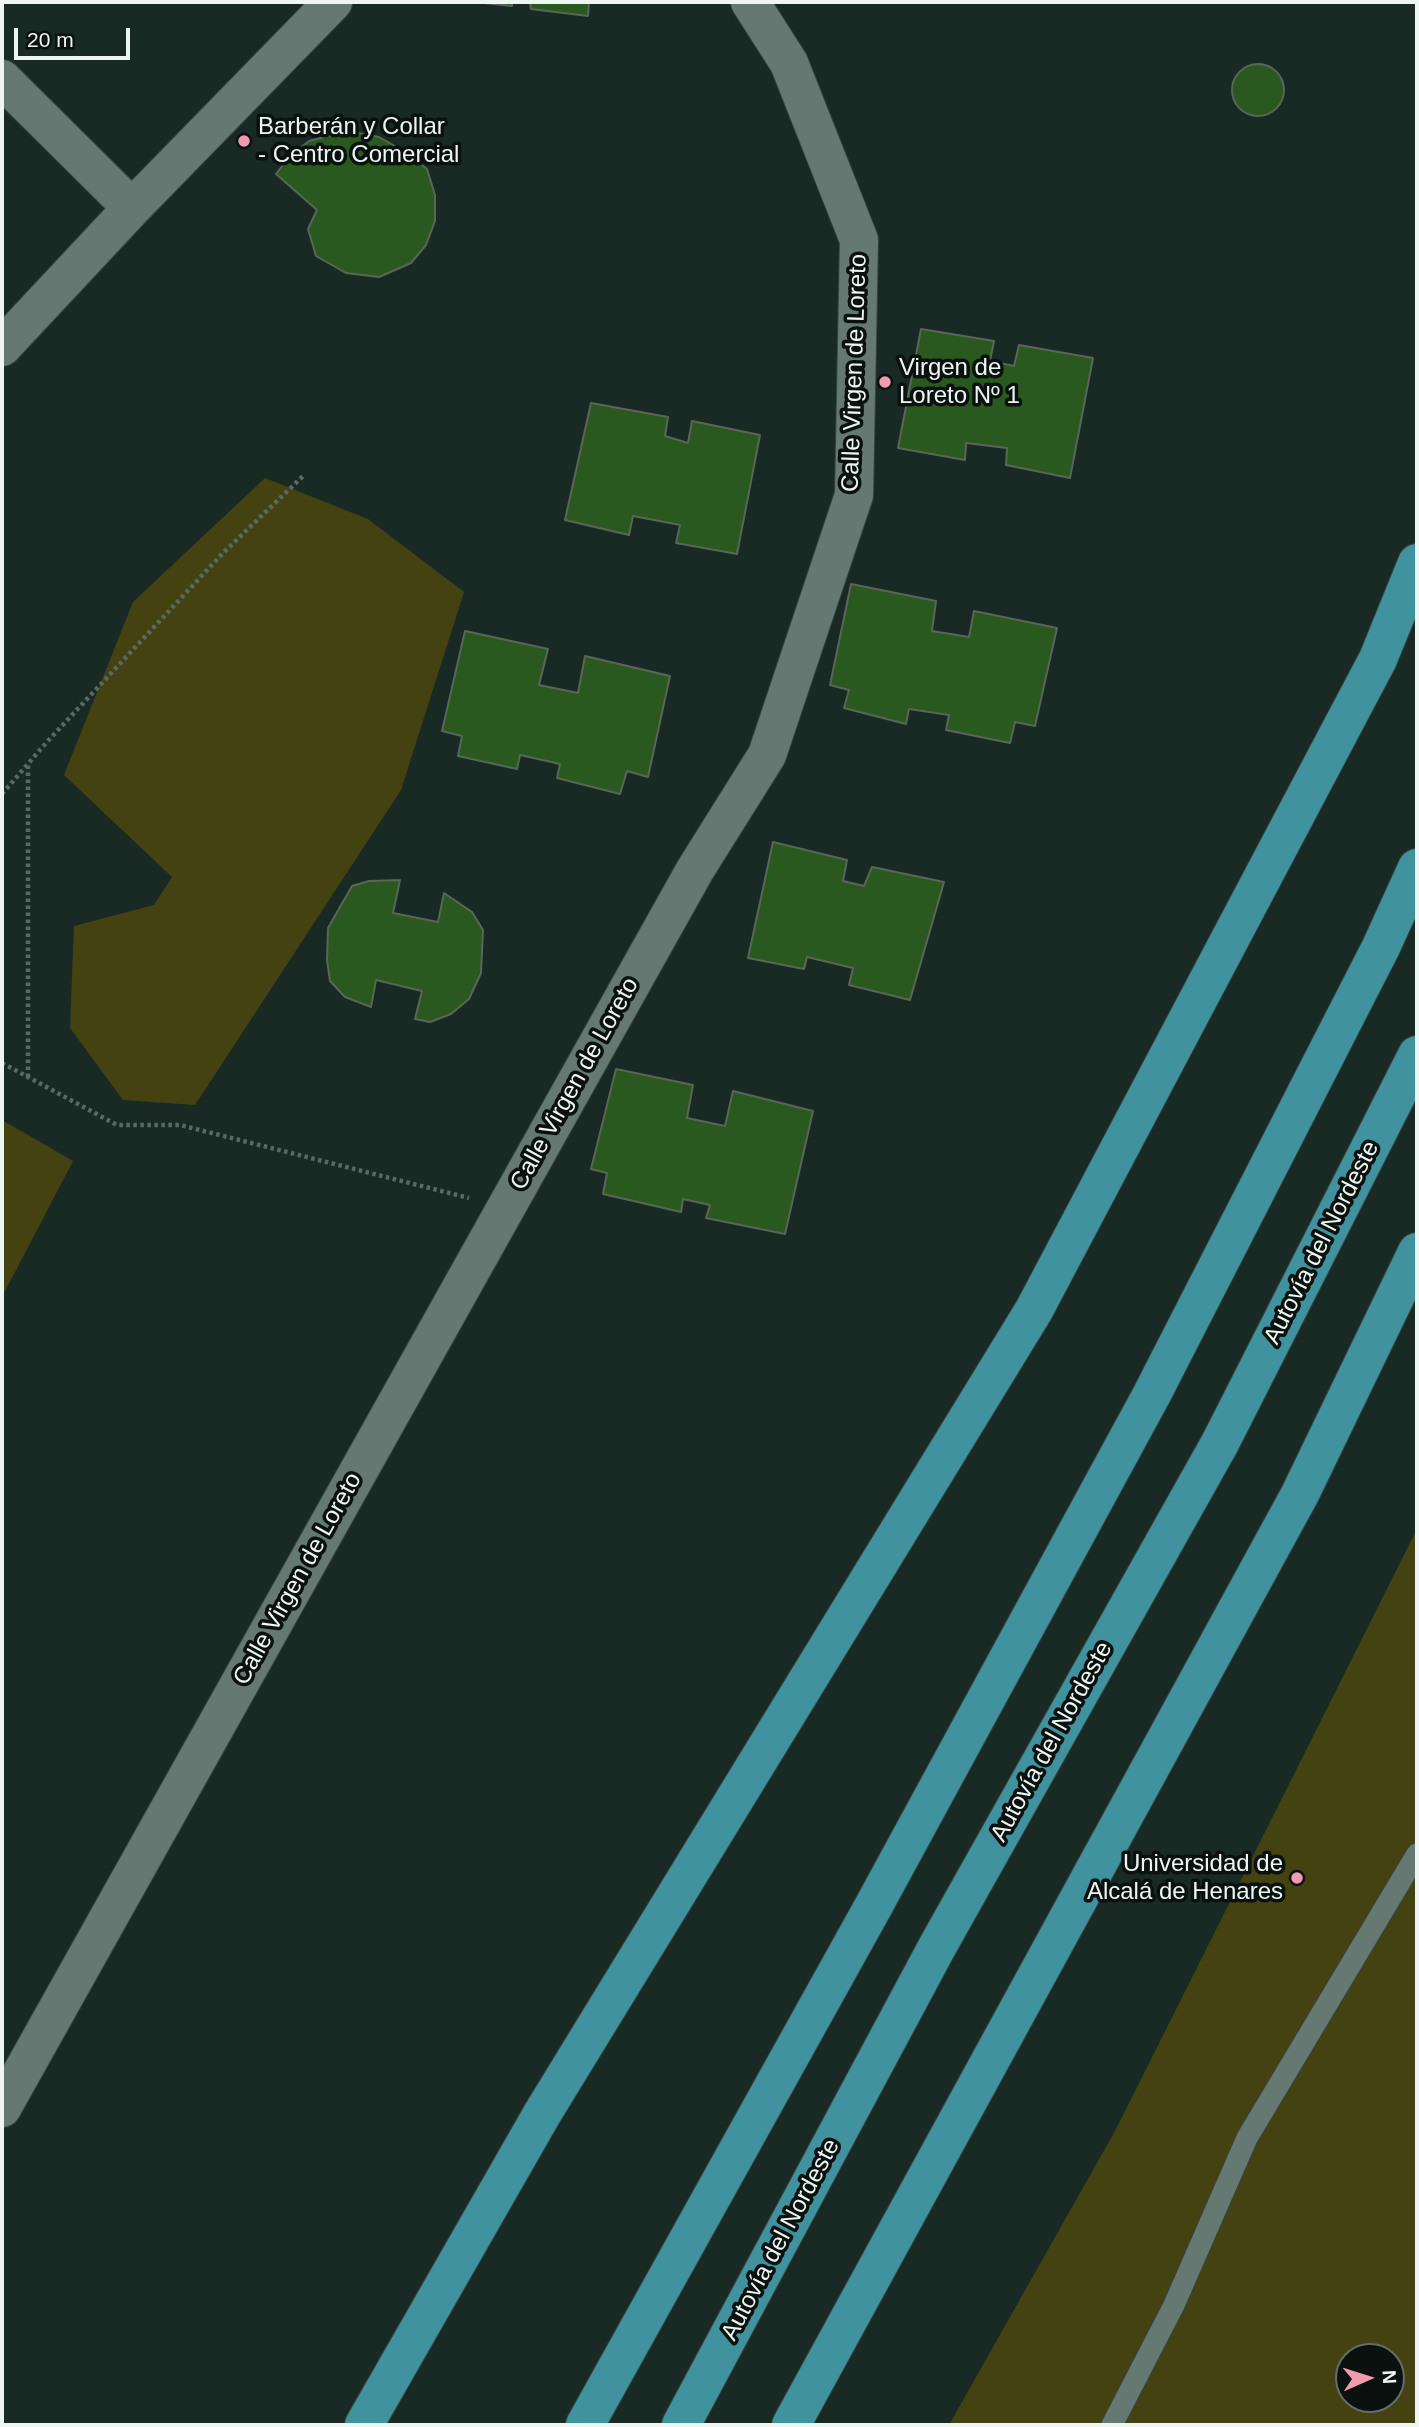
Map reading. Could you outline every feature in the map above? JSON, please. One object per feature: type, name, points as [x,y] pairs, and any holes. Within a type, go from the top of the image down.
[{"type":"highway","points":[[364,2425],[542,2114],[1034,1310],[1378,659],[1417,564]]},
{"type":"highway","points":[[585,2425],[1152,1394],[1381,947],[1417,868]]},
{"type":"highway","name":"Autovía del Nordeste","points":[[681,2425],[937,1947],[1220,1443],[1417,1055]]},
{"type":"highway","points":[[790,2425],[1300,1494],[1417,1252]]},
{"type":"street","points":[[2,347],[132,208],[333,2]]},
{"type":"street","name":"Calle Virgen de Loreto","points":[[2,2108],[695,870],[767,755],[854,495],[859,240],[789,63],[750,2]]},
{"type":"street","points":[[2,79],[132,208]]},
{"type":"lane","points":[[1112,2425],[1174,2305],[1247,2138],[1417,1854]]},
{"type":"path","points":[[2,794],[223,553],[303,476]]},
{"type":"path","points":[[28,764],[28,1077]]},
{"type":"path","points":[[2,1063],[117,1125],[180,1125],[468,1198],[512,1197]]},
{"type":"shaded area","points":[[265,478],[368,519],[464,592],[401,790],[195,1105],[123,1100],[70,1028],[74,926],[154,905],[172,877],[64,775],[133,602]]},
{"type":"shaded area","points":[[2,1120],[73,1161],[2,1297]]},
{"type":"shaded area","name":"Universidad de Alcalá de Henares","points":[[1417,1529],[1417,2425],[949,2425],[1115,2131]]},
{"type":"building","points":[[475,2],[512,2],[512,6]]},
{"type":"building","points":[[530,2],[589,2],[588,16],[531,9]]},
{"type":"building","points":[[1258,64],[1277,71],[1284,90],[1277,109],[1258,116],[1239,109],[1232,90],[1239,71]]},
{"type":"building","points":[[358,133],[379,137],[427,169],[435,195],[435,221],[426,245],[411,263],[379,277],[346,273],[316,256],[308,229],[317,210],[276,174],[290,156],[309,141],[336,134]]},
{"type":"building","points":[[921,329],[994,341],[990,361],[1014,366],[1019,345],[1093,358],[1070,478],[1006,465],[1007,448],[966,443],[965,460],[898,448]]},
{"type":"building","points":[[591,403],[668,417],[665,436],[688,443],[692,421],[760,435],[737,554],[676,543],[680,525],[633,516],[629,535],[565,520]]},
{"type":"building","points":[[851,584],[936,601],[932,631],[969,637],[974,611],[1057,628],[1035,726],[1015,722],[1010,743],[946,730],[949,715],[909,709],[906,724],[844,708],[849,690],[830,685]]},
{"type":"building","points":[[465,631],[548,649],[539,685],[578,693],[585,656],[670,676],[648,777],[627,771],[620,794],[557,778],[560,764],[520,755],[517,769],[458,756],[462,736],[442,731]]},
{"type":"building","points":[[773,842],[847,860],[843,881],[864,886],[872,867],[944,882],[910,1000],[849,985],[853,968],[807,957],[804,969],[748,958]]},
{"type":"building","points":[[400,880],[393,913],[438,922],[444,893],[472,912],[483,930],[481,973],[469,999],[451,1014],[430,1022],[415,1019],[422,991],[376,980],[371,1007],[345,997],[330,981],[327,960],[328,928],[352,886],[369,881]]},
{"type":"building","points":[[616,1069],[693,1085],[687,1118],[725,1126],[733,1091],[813,1111],[785,1234],[706,1218],[710,1205],[683,1199],[681,1212],[603,1194],[607,1173],[591,1169]]},
{"type":"place","name":"Barberán y Collar - Centro Comercial","points":[[244,141]]},
{"type":"place","name":"Virgen de Loreto Nº 1","points":[[885,382]]},
{"type":"place","name":"Universidad de Alcalá de Henares","points":[[1297,1878]]}]
